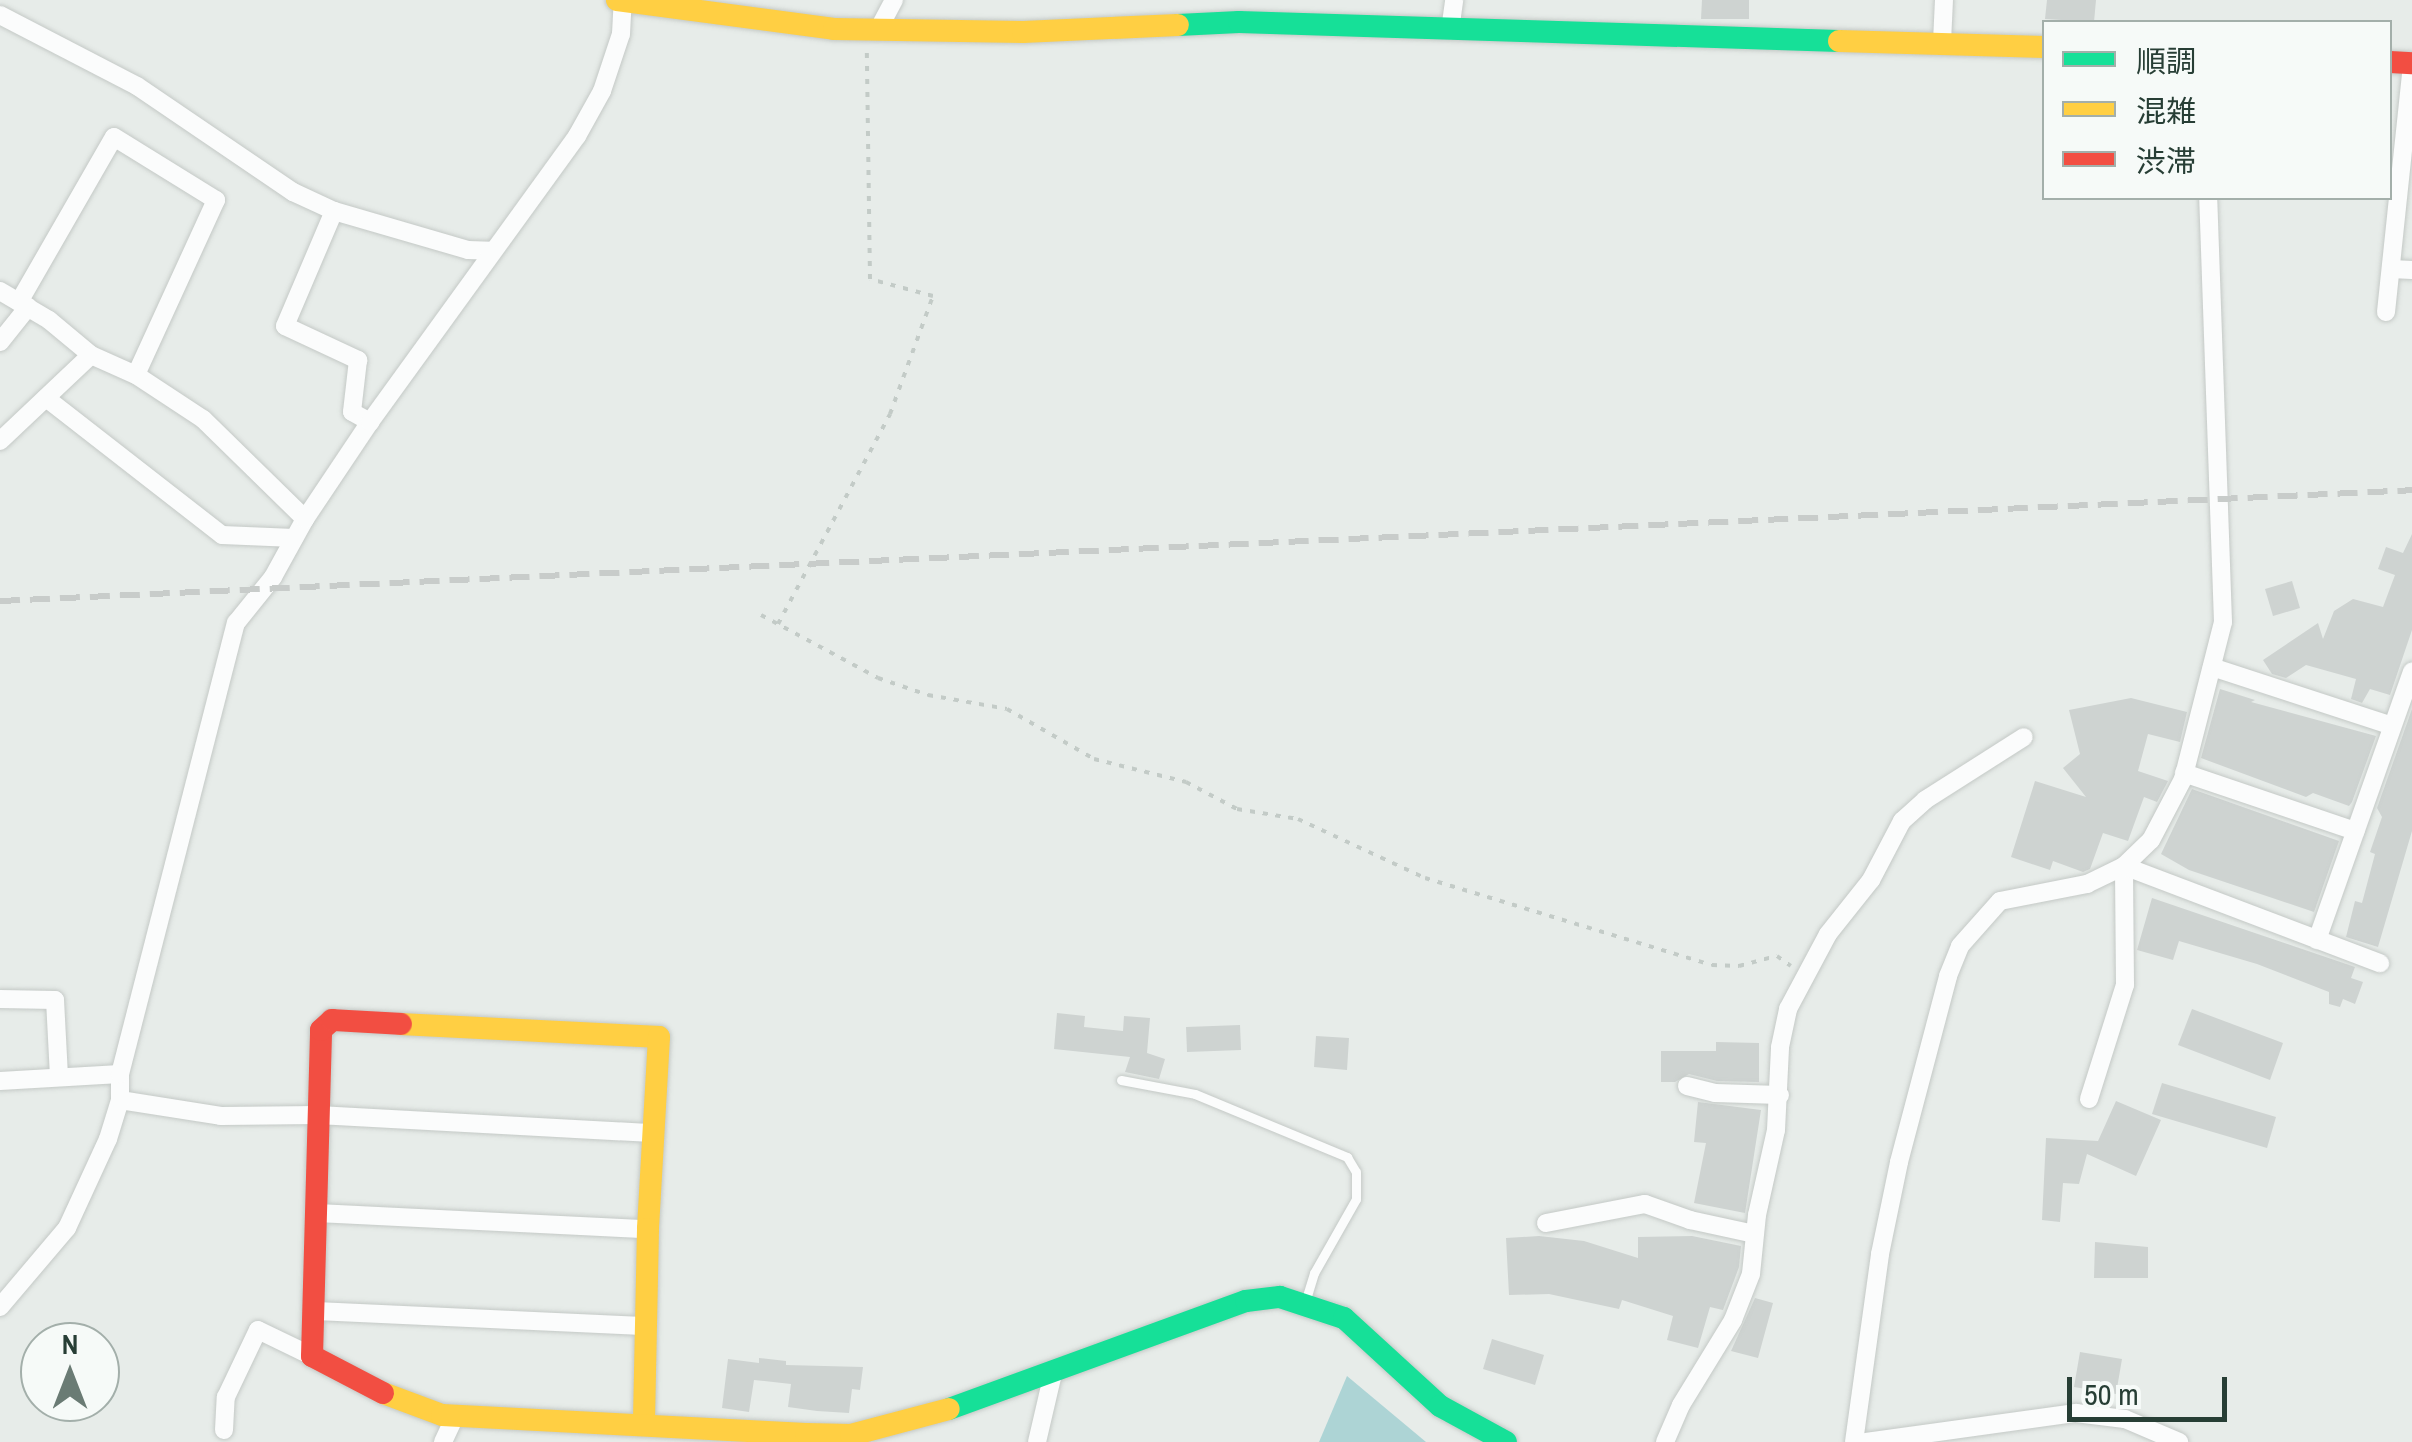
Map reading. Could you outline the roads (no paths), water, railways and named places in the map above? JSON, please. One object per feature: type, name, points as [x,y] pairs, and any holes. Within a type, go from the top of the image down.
[{"type":"street","points":[[878,30],[894,0]]},
{"type":"street","points":[[1450,30],[1454,0]]},
{"type":"street","points":[[1942,42],[1944,0]]},
{"type":"street","points":[[0,1307],[41,1263],[77,1212],[99,1164],[120,1100],[120,1074],[236,623],[273,577],[304,519],[370,422],[577,136],[602,91],[622,34],[621,1],[834,29],[1023,32],[1239,22],[2042,47]]},
{"type":"street","points":[[0,15],[137,86],[293,192],[334,211],[468,250],[491,251]]},
{"type":"street","points":[[2386,312],[2412,63]]},
{"type":"street","points":[[0,342],[114,138],[216,200],[136,375]]},
{"type":"street","points":[[1854,1442],[1880,1254],[1900,1162],[1960,946],[2000,901],[2087,884],[2124,866],[2151,840],[2179,793],[2224,622],[2208,200]]},
{"type":"street","points":[[334,211],[285,326],[358,360],[352,412],[370,422]]},
{"type":"street","points":[[2391,270],[2412,270]]},
{"type":"street","points":[[0,291],[91,355],[136,375],[203,419],[304,519]]},
{"type":"street","points":[[0,441],[91,355]]},
{"type":"street","points":[[46,398],[222,534],[294,538]]},
{"type":"street","points":[[2212,666],[2392,726]]},
{"type":"street","points":[[2317,940],[2412,671]]},
{"type":"street","points":[[1664,1442],[1681,1404],[1740,1306],[1751,1274],[1780,1095],[1782,1027],[1828,934],[1871,880],[1902,820],[1925,800],[2024,737]]},
{"type":"street","points":[[2184,772],[2355,831]]},
{"type":"street","points":[[2124,866],[2380,964]]},
{"type":"street","points":[[2089,1100],[2125,985],[2124,866]]},
{"type":"street","points":[[0,999],[55,1000],[59,1078]]},
{"type":"street","points":[[312,1356],[322,1030],[332,1020],[659,1037],[648,1229],[644,1425]]},
{"type":"street","points":[[0,1080],[120,1074]]},
{"type":"street","points":[[1687,1086],[1716,1093],[1780,1095]]},
{"type":"street","points":[[120,1100],[222,1116],[318,1115],[653,1133]]},
{"type":"street","points":[[1546,1223],[1645,1204],[1690,1220],[1755,1234]]},
{"type":"street","points":[[316,1212],[648,1229]]},
{"type":"street","points":[[224,1430],[226,1397],[258,1330],[404,1404],[456,1416],[589,1432],[644,1425],[851,1435],[921,1418],[1266,1297],[1305,1302],[1344,1318],[1440,1406],[1484,1434],[1506,1442]]},
{"type":"street","points":[[314,1310],[646,1326]]},
{"type":"street","points":[[1037,1442],[1052,1372]]},
{"type":"street","points":[[1866,1442],[2076,1414],[2125,1419],[2180,1442]]},
{"type":"street","points":[[442,1442],[456,1416]]},
{"type":"lane","points":[[1120,1080],[1195,1094],[1347,1157],[1356,1172],[1356,1199],[1314,1273],[1305,1302]]},
{"type":"water","points":[[1347,1376],[1426,1442],[1319,1442]]},
{"type":"railway","points":[[0,601],[2412,490]]}]
